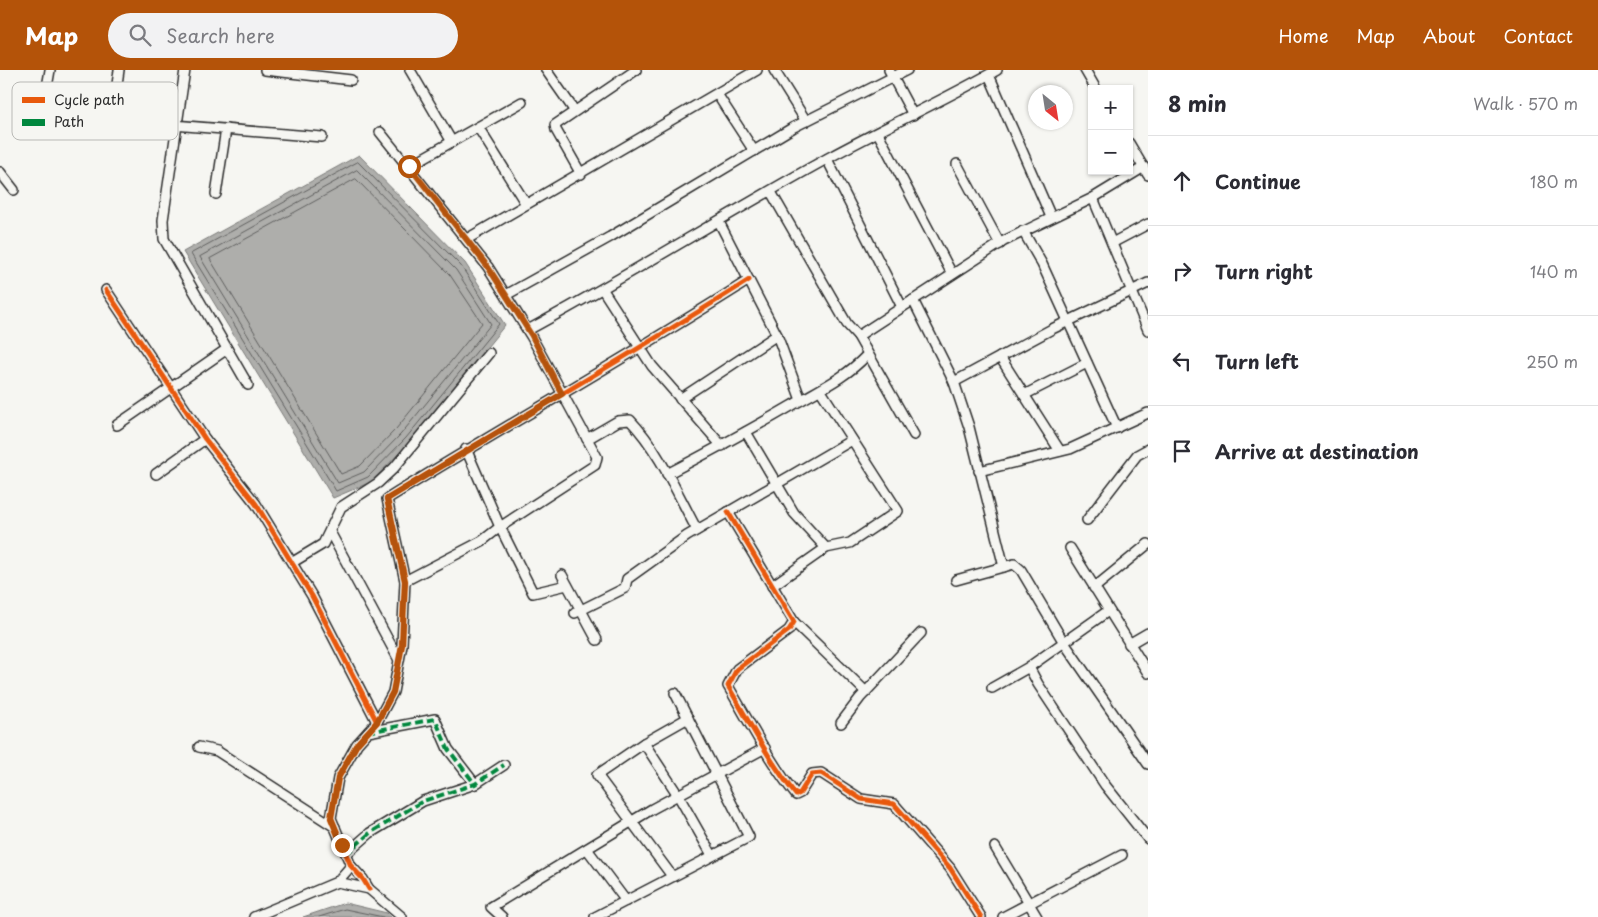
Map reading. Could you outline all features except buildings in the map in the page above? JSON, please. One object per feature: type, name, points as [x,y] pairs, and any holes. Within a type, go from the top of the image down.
[{"type":"street","points":[[178,119],[185,70]]},
{"type":"street","points":[[265,70],[351,80]]},
{"type":"street","points":[[410,70],[452,142]]},
{"type":"street","points":[[546,70],[574,110]]},
{"type":"street","points":[[581,174],[554,124],[625,73],[636,70]]},
{"type":"street","points":[[467,239],[757,70]]},
{"type":"street","points":[[774,70],[806,121]]},
{"type":"street","points":[[506,295],[610,237],[806,121],[891,74],[907,70]]},
{"type":"street","points":[[528,330],[603,290],[827,159],[997,70]]},
{"type":"street","points":[[1085,70],[1094,85]]},
{"type":"street","points":[[891,74],[913,115]]},
{"type":"street","points":[[988,75],[1052,217]]},
{"type":"street","points":[[717,94],[754,151]]},
{"type":"street","points":[[409,166],[522,102]]},
{"type":"street","points":[[178,126],[322,137]]},
{"type":"street","points":[[478,127],[526,204]]},
{"type":"street","points":[[216,194],[226,130]]},
{"type":"street","points":[[380,132],[467,239],[506,295],[528,330],[597,457],[595,465],[500,527],[482,541],[405,581]]},
{"type":"street","points":[[878,133],[952,274]]},
{"type":"street","points":[[175,140],[163,220],[164,239],[248,385]]},
{"type":"street","points":[[858,336],[1000,244],[1146,171],[1133,150]]},
{"type":"street","points":[[827,159],[902,307]]},
{"type":"street","points":[[958,164],[1000,244]]},
{"type":"street","points":[[0,172],[14,190]]},
{"type":"street","points":[[771,192],[847,324],[858,336],[867,355],[914,434]]},
{"type":"street","points":[[1093,198],[1148,330]]},
{"type":"street","points":[[719,222],[778,334],[801,400]]},
{"type":"street","points":[[1112,243],[1148,224]]},
{"type":"street","points":[[1023,231],[1042,264],[1117,428]]},
{"type":"street","points":[[402,917],[369,889],[363,878],[351,866],[331,818],[338,778],[357,744],[377,722],[393,692],[399,660],[405,581],[387,499],[466,449],[641,349],[749,280]]},
{"type":"street","points":[[954,382],[1068,321],[1148,283]]},
{"type":"street","points":[[106,290],[205,439],[256,504],[293,562],[377,722]]},
{"type":"street","points":[[603,290],[652,366],[722,446]]},
{"type":"street","points":[[913,300],[954,382],[969,427],[1004,567]]},
{"type":"street","points":[[680,399],[778,334]]},
{"type":"street","points":[[116,425],[227,349]]},
{"type":"street","points":[[293,562],[323,544],[341,508],[378,483],[394,468],[489,353]]},
{"type":"street","points":[[667,474],[722,446],[801,400],[821,391],[849,372],[867,355]]},
{"type":"street","points":[[1000,357],[1060,451]]},
{"type":"street","points":[[1024,395],[1087,363]]},
{"type":"street","points":[[772,586],[826,548],[850,543],[898,511],[821,391]]},
{"type":"street","points":[[979,471],[1060,451],[1087,442],[1148,412]]},
{"type":"street","points":[[587,439],[618,422],[630,420],[667,474],[697,530]]},
{"type":"street","points":[[746,432],[794,513],[826,548]]},
{"type":"street","points":[[156,474],[205,439]]},
{"type":"street","points":[[578,611],[625,588],[627,579],[697,530],[852,440]]},
{"type":"street","points":[[466,449],[500,527],[533,593],[567,584]]},
{"type":"street","points":[[1086,520],[1137,455],[1148,449]]},
{"type":"street","points":[[728,512],[794,622],[866,692]]},
{"type":"street","points":[[330,532],[399,660]]},
{"type":"street","points":[[1094,588],[1148,544]]},
{"type":"street","points":[[1070,548],[1128,644],[1148,673]]},
{"type":"street","points":[[956,580],[1014,564],[1021,570],[1063,641],[1148,764]]},
{"type":"street","points":[[562,575],[578,611],[596,640]]},
{"type":"street","points":[[992,688],[1029,667],[1063,641],[1108,611]]},
{"type":"street","points":[[794,622],[789,630],[737,670],[728,686],[766,748],[775,769],[796,794],[800,792],[812,774],[821,773],[861,799],[894,804],[950,868],[981,917]]},
{"type":"street","points":[[841,724],[866,692],[921,633]]},
{"type":"street","points":[[1128,644],[1148,633]]},
{"type":"street","points":[[1029,667],[1038,684],[1105,786],[1148,839]]},
{"type":"street","points":[[595,917],[748,836],[675,693]]},
{"type":"street","points":[[672,876],[597,775],[644,743],[688,718]]},
{"type":"street","points":[[368,732],[435,719],[448,748],[475,784]]},
{"type":"street","points":[[644,743],[678,795],[712,856]]},
{"type":"street","points":[[199,747],[217,751],[335,827]]},
{"type":"street","points":[[502,917],[491,907],[631,822],[766,748]]},
{"type":"street","points":[[346,854],[370,833],[424,801],[475,784],[504,766]]},
{"type":"street","points":[[995,847],[1037,917]]},
{"type":"street","points":[[587,848],[626,901]]},
{"type":"street","points":[[1003,917],[1122,855]]},
{"type":"street","points":[[254,917],[337,882],[351,866]]},
{"type":"street","points":[[337,882],[369,889]]},
{"type":"water","points":[[359,155],[465,263],[505,325],[410,442],[371,482],[333,498],[183,252]]},
{"type":"water","points":[[345,903],[387,913],[391,917],[303,917]]},
{"type":"marked path","points":[[368,732],[435,719],[448,749],[475,784]]},
{"type":"marked path","points":[[346,854],[370,833],[423,801],[475,784],[504,765]]},
{"type":"cycle path","points":[[369,889],[351,866],[331,818],[338,778],[357,744],[377,722],[393,692],[402,645],[405,581],[387,499],[749,280]]},
{"type":"cycle path","points":[[106,290],[205,439],[256,504],[312,596],[377,722]]},
{"type":"cycle path","points":[[728,512],[794,622],[789,630],[737,669],[728,686],[768,755],[796,795],[800,793],[812,774],[821,773],[861,799],[894,804],[950,868],[981,917]]},
{"type":"route","points":[[342,845],[331,818],[338,778],[357,744],[377,722],[393,692],[402,645],[405,581],[387,499],[466,449],[562,394],[532,336],[488,267],[409,166]]}]
